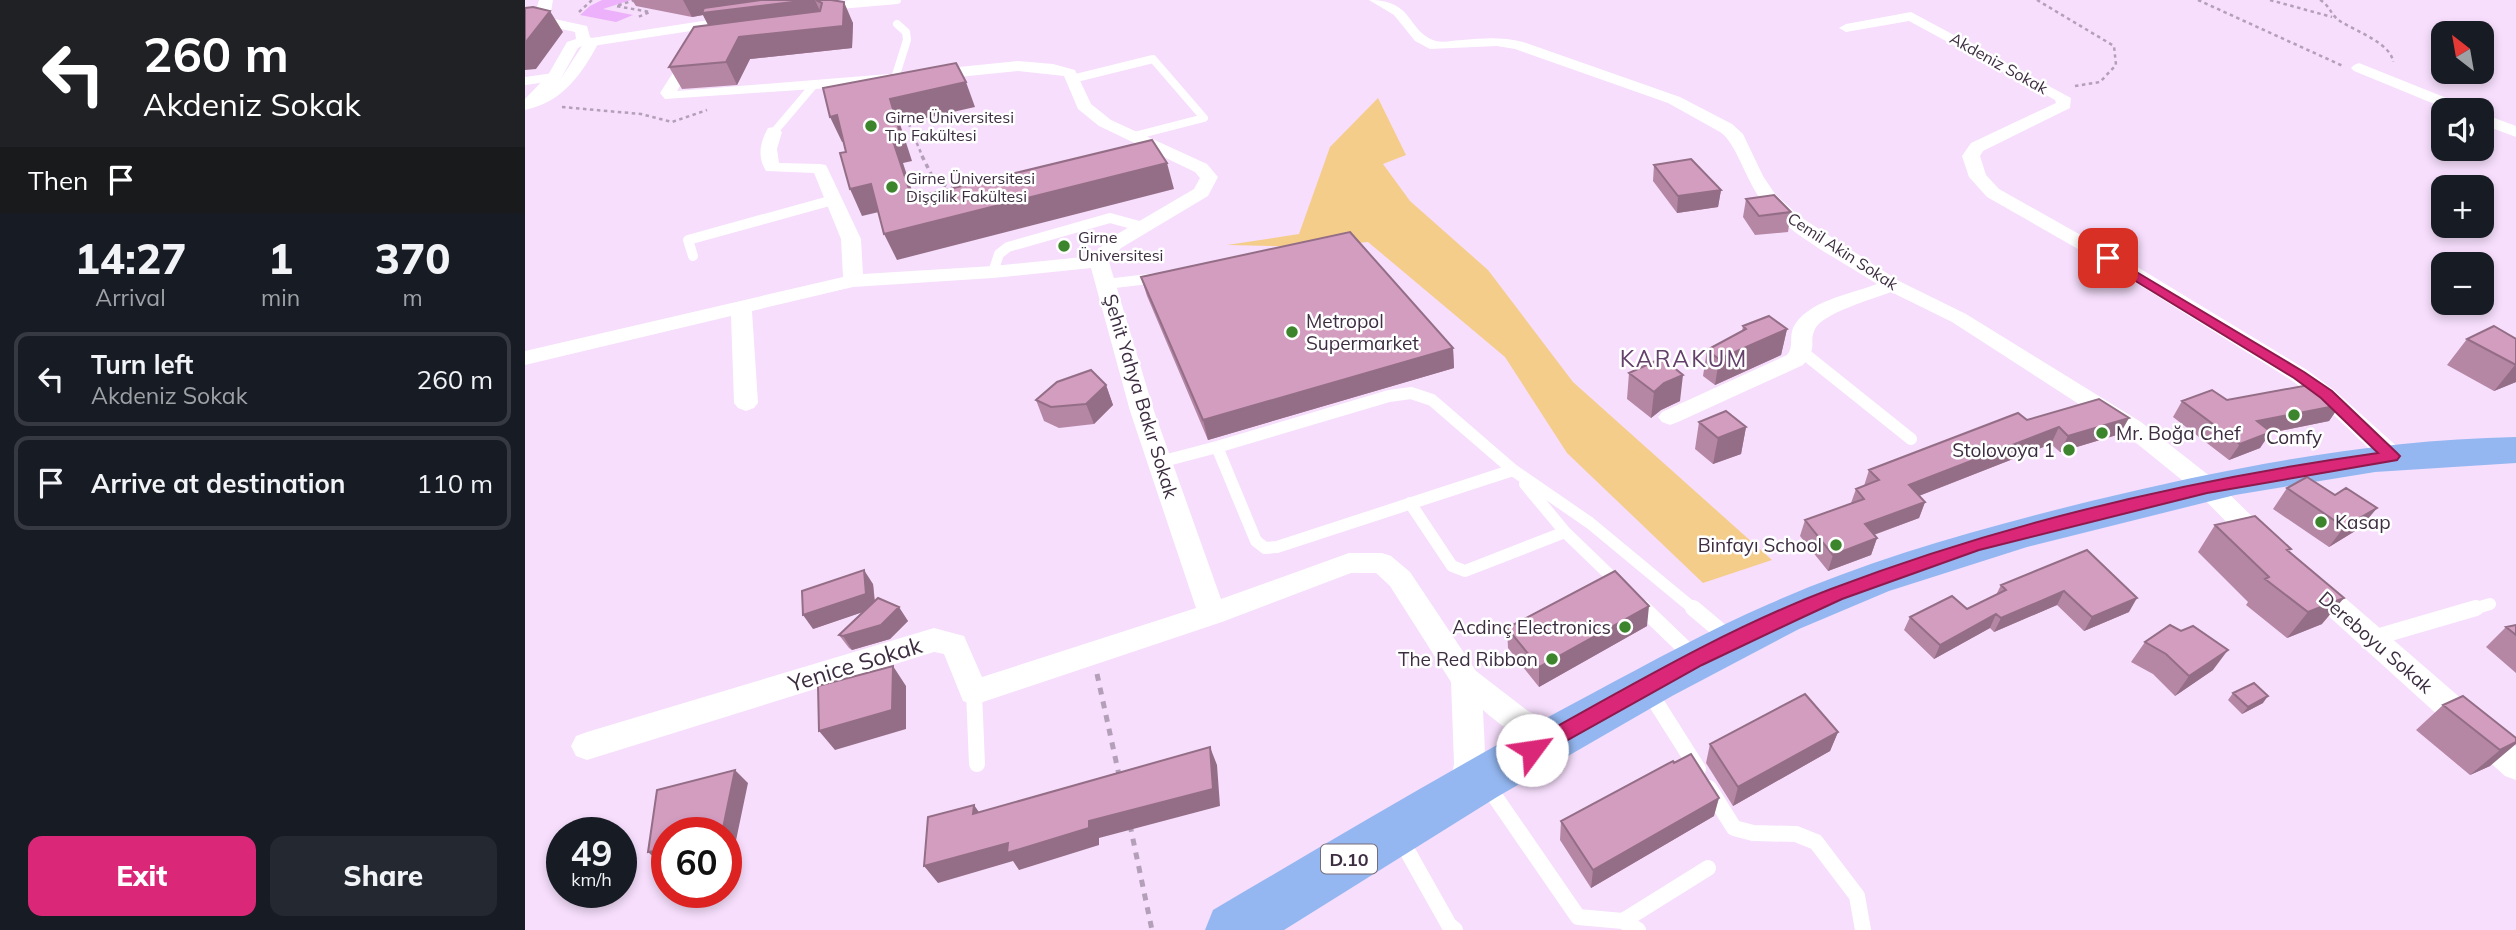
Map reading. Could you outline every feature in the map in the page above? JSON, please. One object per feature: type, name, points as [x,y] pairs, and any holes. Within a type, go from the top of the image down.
[{"type":"main road","name":"D.10","points":[[1233,930],[1281,911],[1395,830],[1552,738],[1696,659],[1835,594],[1976,544],[2207,487],[2294,470],[2392,456],[2504,455]]},
{"type":"street","points":[[546,0],[542,14],[544,21],[582,29],[588,41]]},
{"type":"street","name":"Cemil Akin Sokak","points":[[1376,0],[1399,12],[1420,38],[1435,47],[1497,42],[1518,45],[1674,100],[1726,128],[1735,134],[1754,176],[1769,198],[1792,220],[1892,285],[1959,318],[2133,428],[2207,487]]},
{"type":"street","name":"Akdeniz Sokak","points":[[1846,28],[1911,16],[2063,97],[2064,104],[1977,147],[1971,156],[1978,177],[1993,192],[2127,269],[2299,375],[2326,395],[2392,456]]},
{"type":"street","points":[[525,358],[853,281],[993,272],[1099,261],[1115,244],[1202,192],[1209,177],[1201,168],[1105,123],[1084,106],[1070,73],[1053,67],[1029,66],[893,78],[843,87],[813,86],[687,97],[671,96],[668,93],[699,42],[734,29]]},
{"type":"street","points":[[527,104],[554,77],[572,45],[588,41]]},
{"type":"street","points":[[527,104],[569,82],[588,41]]},
{"type":"street","points":[[2356,69],[2432,98]]},
{"type":"street","points":[[2494,123],[2516,132]]},
{"type":"street","points":[[774,132],[768,160],[772,167],[783,170],[820,169],[851,239],[853,281]]},
{"type":"street","name":"Şehit Yahya Bakır Sokak","points":[[1099,261],[1142,411],[1212,614]]},
{"type":"street","points":[[1670,417],[1795,360],[1802,352],[1803,330],[1815,315],[1892,285]]},
{"type":"street","points":[[741,308],[746,404]]},
{"type":"street","name":"Dereboyu Sokak","points":[[2207,487],[2290,566],[2516,766]]},
{"type":"street","points":[[974,692],[1212,614],[1349,563],[1382,563],[1400,579],[1466,680],[1517,720],[1552,738]]},
{"type":"street","name":"Yenice Sokak","points":[[587,746],[934,640],[954,644],[974,692]]},
{"type":"street","points":[[1466,680],[1470,764],[1474,784]]},
{"type":"lane","points":[[824,6],[897,0]]},
{"type":"lane","points":[[893,78],[907,40],[906,32],[897,24]]},
{"type":"lane","points":[[588,41],[734,29]]},
{"type":"lane","points":[[1072,79],[1153,59],[1204,118],[1135,136]]},
{"type":"lane","points":[[525,81],[554,77]]},
{"type":"lane","points":[[774,132],[813,86]]},
{"type":"lane","points":[[693,256],[688,240],[833,200]]},
{"type":"lane","points":[[993,272],[999,254],[1008,247],[1110,218],[1143,227]]},
{"type":"lane","points":[[1106,284],[1171,276]]},
{"type":"lane","points":[[1802,352],[1911,439]]},
{"type":"lane","points":[[1160,463],[1389,396],[1411,393],[1432,400],[1513,470],[1590,523],[1733,642]]},
{"type":"lane","points":[[1217,447],[1256,541],[1265,548],[1277,547],[1513,470]]},
{"type":"lane","points":[[1513,470],[1565,531],[1696,659]]},
{"type":"lane","points":[[1410,503],[1458,570],[1465,571],[1565,531]]},
{"type":"lane","points":[[2373,638],[2490,604]]},
{"type":"lane","points":[[1646,687],[1734,828],[1753,833],[1796,834],[1816,842],[1857,896],[1863,930]]},
{"type":"lane","points":[[974,692],[977,764]]},
{"type":"lane","points":[[1474,784],[1579,916],[1630,925],[1708,868]]},
{"type":"lane","points":[[1395,830],[1449,925],[1455,930]]},
{"type":"path","points":[[586,18],[574,16],[592,0],[589,0]]},
{"type":"path","points":[[630,20],[650,12],[616,6],[635,0]]},
{"type":"path","points":[[2038,0],[2114,46],[2116,65],[2101,82],[2069,87],[2063,97]]},
{"type":"path","points":[[2197,0],[2356,69]]},
{"type":"path","points":[[2270,0],[2333,18],[2384,46],[2395,62],[2352,62],[2356,69]]},
{"type":"path","points":[[2320,0],[2326,3],[2333,18]]},
{"type":"path","points":[[893,78],[930,174],[935,180],[953,189]]},
{"type":"path","points":[[527,104],[641,114],[672,122],[718,106]]},
{"type":"path","points":[[1093,653],[1121,785]]},
{"type":"path","points":[[1127,811],[1152,930]]},
{"type":"shaded area","points":[[602,0],[631,0],[603,9],[633,15],[616,22],[580,15]]},
{"type":"shaded area","points":[[1378,98],[1406,155],[1383,164],[1410,201],[1488,270],[1573,382],[1772,560],[1703,583],[1567,453],[1505,357],[1368,242],[1312,247],[1227,245],[1299,234],[1330,147]]},
{"type":"building","points":[[761,0],[809,0],[702,13],[704,8]]},
{"type":"building","points":[[816,0],[844,2],[843,26],[739,37],[726,62],[669,67],[694,27],[820,11],[822,3]]},
{"type":"building","points":[[525,8],[550,11],[525,43]]},
{"type":"building","points":[[956,63],[966,82],[890,99],[901,136],[892,138],[912,198],[1152,140],[1167,163],[884,234],[871,184],[850,189],[840,153],[846,152],[837,115],[830,117],[823,88]]},
{"type":"building","points":[[1691,159],[1721,190],[1678,196],[1654,165]]},
{"type":"building","points":[[1774,195],[1791,212],[1759,216],[1746,199]]},
{"type":"building","name":"Metropol Supermarket","points":[[1350,232],[1453,348],[1203,420],[1141,277]]},
{"type":"building","points":[[1769,316],[1787,329],[1719,359],[1707,350],[1746,329],[1743,326]]},
{"type":"building","points":[[2494,326],[2516,339],[2516,365],[2467,339]]},
{"type":"building","points":[[1662,358],[1683,375],[1664,383],[1654,392],[1629,373]]},
{"type":"building","points":[[1091,370],[1106,385],[1086,404],[1051,407],[1036,400],[1057,382]]},
{"type":"building","points":[[2314,384],[2340,405],[2257,421],[2271,432],[2240,444],[2182,401],[2212,390],[2227,400]]},
{"type":"building","points":[[2099,399],[2129,418],[2068,436],[2059,427],[1909,485],[1925,502],[1865,524],[1877,538],[1833,555],[1805,520],[1864,499],[1856,489],[1879,480],[1869,470],[2018,413],[2027,420]]},
{"type":"building","points":[[1726,411],[1746,427],[1718,438],[1699,422]]},
{"type":"building","points":[[2307,477],[2335,495],[2346,488],[2377,508],[2344,527],[2287,488]]},
{"type":"building","points":[[2255,516],[2291,549],[2287,550],[2344,598],[2308,612],[2265,579],[2269,577],[2215,525]]},
{"type":"building","points":[[2087,550],[2137,598],[2092,617],[2064,591],[2001,618],[1996,614],[1940,645],[1910,617],[1952,596],[1967,609],[2006,590],[2001,585]]},
{"type":"building","points":[[864,570],[866,594],[803,615],[802,591]]},
{"type":"building","points":[[1615,571],[1649,606],[1539,667],[1507,628]]},
{"type":"building","points":[[878,598],[899,607],[881,625],[839,635]]},
{"type":"building","points":[[2170,625],[2181,631],[2193,626],[2228,650],[2189,676],[2166,654],[2145,642]]},
{"type":"building","points":[[2516,625],[2516,635],[2506,627]]},
{"type":"building","points":[[893,666],[892,710],[819,731],[818,686]]},
{"type":"building","points":[[2254,683],[2268,696],[2248,707],[2233,693]]},
{"type":"building","points":[[1805,694],[1838,732],[1738,787],[1710,744]]},
{"type":"building","points":[[2463,696],[2516,738],[2516,742],[2500,750],[2443,705]]},
{"type":"building","points":[[1210,747],[1213,789],[1089,821],[1089,828],[1007,853],[1008,843],[924,866],[928,817],[974,805],[973,814]]},
{"type":"building","points":[[1691,754],[1719,798],[1593,870],[1561,821]]},
{"type":"building","points":[[735,770],[725,817],[653,817],[657,790]]},
{"type":"place","name":"Girne Üniversitesi Tıp Fakültesi","points":[[871,126]]},
{"type":"place","name":"Girne Üniversitesi Dişçilik Fakültesi","points":[[892,187]]},
{"type":"place","name":"Girne Üniversitesi","points":[[1064,246]]},
{"type":"place","name":"Metropol Supermarket","points":[[1292,332]]},
{"type":"place","name":"Comfy","points":[[2294,415]]},
{"type":"place","name":"Mr. Boğa Chef","points":[[2102,433]]},
{"type":"place","name":"Stolovoya 1","points":[[2069,450]]},
{"type":"place","name":"Kasap","points":[[2321,522]]},
{"type":"place","name":"Binfayı School","points":[[1836,545]]},
{"type":"place","name":"Acdinç Electronics","points":[[1625,627]]},
{"type":"place","name":"The Red Ribbon","points":[[1552,659]]},
{"type":"district","name":"KARAKUM","points":[[1684,358]]},
{"type":"route","points":[[1532,750],[1696,659],[1794,613],[1835,594],[1976,544],[2207,487],[2294,470],[2392,456],[2326,395],[2299,375],[2108,258]]}]
